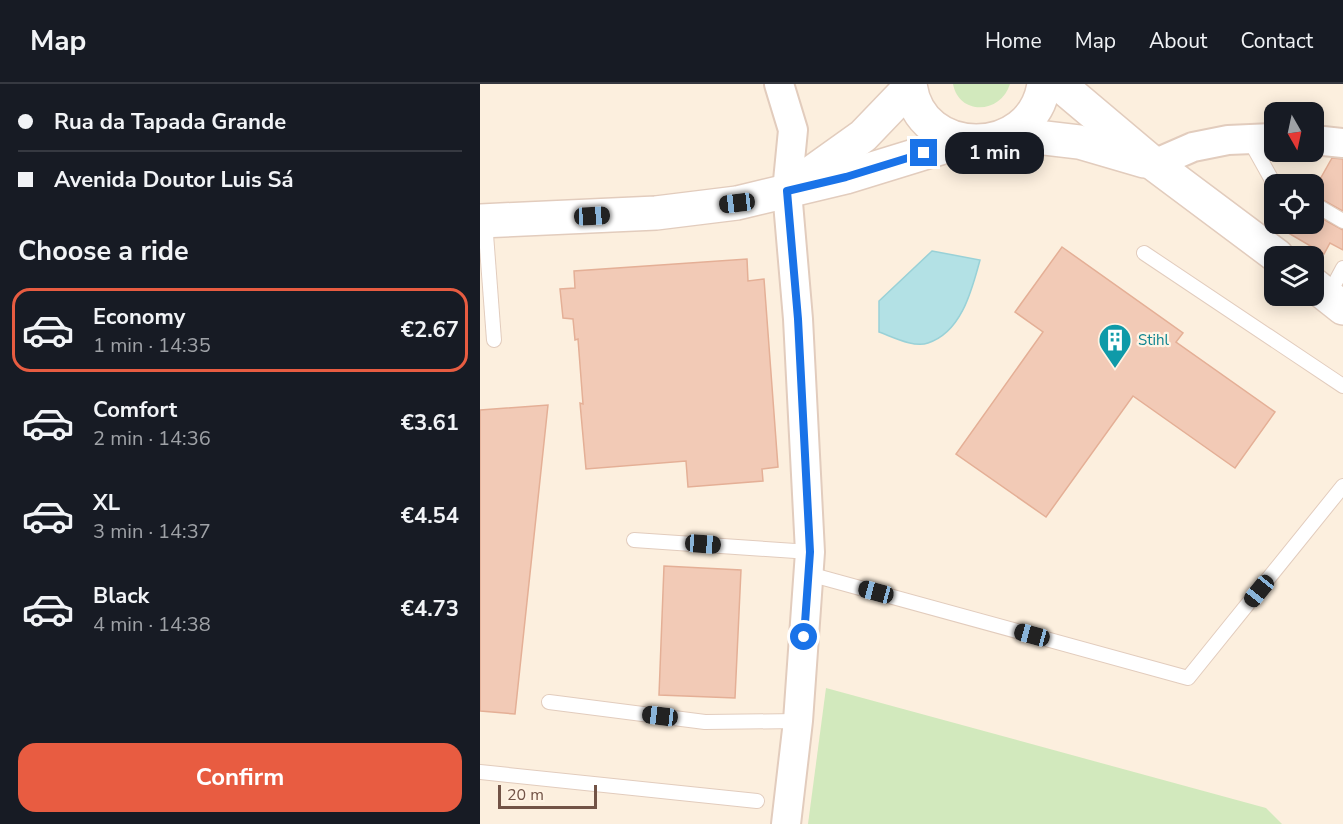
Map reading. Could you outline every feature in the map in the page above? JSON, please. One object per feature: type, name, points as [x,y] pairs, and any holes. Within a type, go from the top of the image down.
[{"type":"street","points":[[779,84],[792,130],[787,191],[798,319],[809,563],[798,721],[786,824]]},
{"type":"street","points":[[1002,138],[1020,127],[1034,112],[1043,93],[1044,84]]},
{"type":"street","points":[[1059,84],[1154,165],[1264,246]]},
{"type":"street","points":[[787,191],[863,136],[910,86],[917,106],[928,122],[944,134],[963,141],[1045,138],[1079,142],[1154,165],[1194,147],[1228,140],[1262,138]]},
{"type":"street","points":[[482,221],[656,213],[737,203],[846,177],[963,141]]},
{"type":"street","points":[[1324,141],[1343,143]]},
{"type":"lane","points":[[1262,138],[1271,174]]},
{"type":"lane","points":[[1324,210],[1343,220]]},
{"type":"lane","points":[[482,221],[494,340]]},
{"type":"lane","points":[[1144,253],[1343,386]]},
{"type":"lane","points":[[634,540],[809,563],[1188,678],[1343,486]]},
{"type":"lane","points":[[549,702],[705,722],[798,721]]},
{"type":"lane","points":[[480,772],[757,801]]},
{"type":"green space","points":[[953,84],[1010,84],[998,101],[990,106],[980,107],[963,102]]},
{"type":"green space","points":[[826,688],[1266,808],[1282,824],[808,824]]},
{"type":"water","points":[[932,251],[980,260],[969,296],[957,320],[940,337],[922,344],[904,341],[879,332],[879,301]]},
{"type":"building","points":[[1332,158],[1343,159],[1343,211],[1324,201],[1323,174]]},
{"type":"building","points":[[1324,220],[1343,230],[1343,250],[1330,243],[1324,254],[1324,246],[1310,246],[1290,234],[1324,234]]},
{"type":"building","name":"Stihl","points":[[1062,247],[1183,333],[1176,342],[1275,412],[1235,468],[1133,396],[1046,517],[956,454],[1043,332],[1015,312]]},
{"type":"building","points":[[747,259],[748,281],[764,279],[778,467],[762,469],[763,481],[688,487],[686,461],[586,469],[580,403],[583,404],[578,339],[575,340],[573,319],[563,318],[560,289],[575,288],[574,271]]},
{"type":"building","points":[[548,405],[515,714],[480,711],[480,410]]},
{"type":"building","points":[[664,566],[741,570],[735,698],[659,695]]},
{"type":"place","name":"Stihl","points":[[1115,369]]},
{"type":"route","points":[[804,637],[810,552],[798,319],[787,191],[846,177],[924,153]]}]
